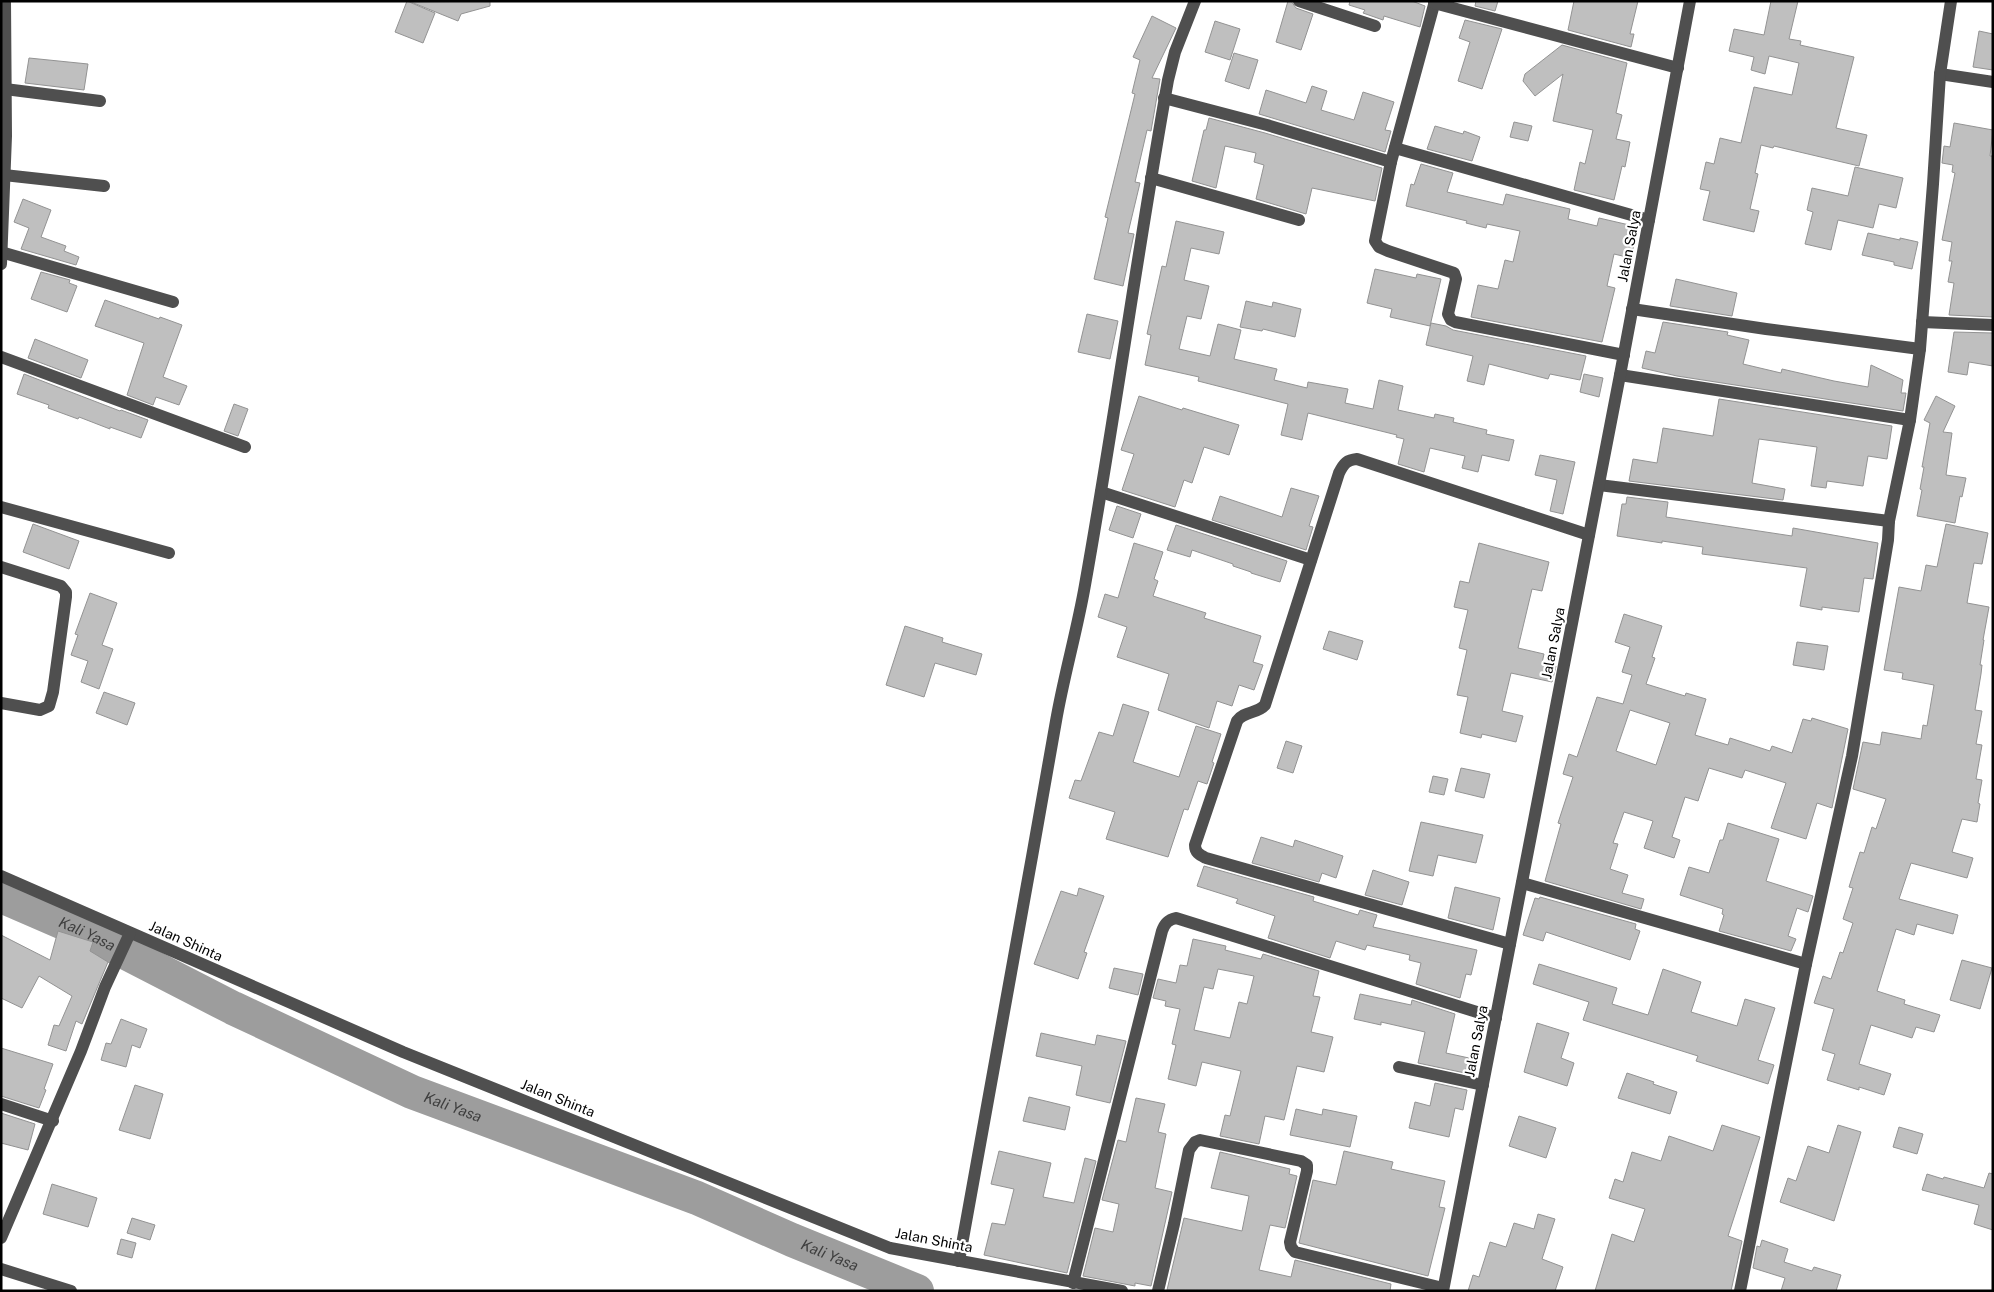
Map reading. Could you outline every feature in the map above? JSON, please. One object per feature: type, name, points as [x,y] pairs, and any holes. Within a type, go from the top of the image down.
[{"type":"street","points":[[1,264],[5,89],[4,1]]},
{"type":"street","points":[[960,1261],[1004,1023],[1056,717],[1084,590],[1164,98],[1175,52],[1195,1]]},
{"type":"street","points":[[1299,1],[1376,26]]},
{"type":"street","name":"Jalan Salya","points":[[1443,1290],[1624,356],[1690,1]]},
{"type":"street","points":[[1740,1291],[1806,964],[1852,756],[1888,540],[1889,521],[1910,420],[1920,349],[1940,74],[1951,1]]},
{"type":"street","points":[[1624,356],[1451,320],[1448,314],[1456,279],[1454,273],[1388,251],[1379,247],[1375,241],[1391,162],[1435,2],[1678,68]]},
{"type":"street","points":[[1940,74],[1993,82]]},
{"type":"street","points":[[5,89],[100,101]]},
{"type":"street","points":[[1164,98],[1267,125],[1391,162]]},
{"type":"street","points":[[1395,148],[1649,220]]},
{"type":"street","points":[[4,174],[104,186]]},
{"type":"street","points":[[1151,178],[1299,220]]},
{"type":"street","points":[[2,252],[173,302]]},
{"type":"street","points":[[1632,309],[1920,349]]},
{"type":"street","points":[[1922,322],[1993,325]]},
{"type":"street","points":[[1,357],[245,447]]},
{"type":"street","points":[[1620,375],[1910,420]]},
{"type":"street","points":[[1510,944],[1206,858],[1198,854],[1195,849],[1237,721],[1241,716],[1261,710],[1265,705],[1339,472],[1344,463],[1358,459],[1589,535]]},
{"type":"street","points":[[1599,485],[1889,521]]},
{"type":"street","points":[[1101,492],[1311,560]]},
{"type":"street","points":[[1,507],[169,553]]},
{"type":"street","points":[[1,567],[61,586],[66,592],[66,597],[52,699],[49,706],[40,710],[1,703]]},
{"type":"street","name":"Jalan Shinta","points":[[1,876],[128,936],[403,1052],[890,1248],[1122,1291]]},
{"type":"street","points":[[1522,883],[1806,964]]},
{"type":"street","points":[[1073,1282],[1162,930],[1170,920],[1176,918],[1496,1018]]},
{"type":"street","points":[[1,1238],[53,1121],[82,1051],[105,987],[128,936]]},
{"type":"street","points":[[1399,1066],[1483,1086]]},
{"type":"street","points":[[1,1104],[53,1121]]},
{"type":"street","points":[[1158,1291],[1189,1150],[1195,1142],[1200,1140],[1301,1161],[1307,1165],[1290,1242],[1291,1248],[1295,1252],[1443,1290]]},
{"type":"street","points":[[1,1269],[71,1291]]},
{"type":"building","points":[[407,1],[435,13],[423,43],[395,32]]},
{"type":"building","points":[[490,1],[490,6],[461,14],[458,21],[411,2]]},
{"type":"building","points":[[1288,1],[1291,1],[1296,8],[1313,14],[1301,50],[1276,42]]},
{"type":"building","points":[[1350,1],[1412,1],[1425,6],[1420,27],[1384,16],[1383,20],[1363,13],[1365,10],[1349,5]]},
{"type":"building","points":[[1476,1],[1498,1],[1495,11],[1475,6]]},
{"type":"building","points":[[1574,1],[1638,1],[1630,34],[1634,34],[1631,47],[1568,30]]},
{"type":"building","points":[[1771,1],[1798,1],[1789,39],[1801,41],[1800,45],[1854,57],[1836,128],[1867,135],[1859,166],[1774,146],[1773,148],[1761,145],[1755,173],[1758,174],[1750,209],[1759,211],[1754,232],[1703,220],[1710,191],[1700,189],[1706,162],[1714,164],[1720,138],[1741,143],[1754,87],[1792,95],[1799,63],[1769,56],[1765,74],[1751,70],[1754,57],[1729,51],[1734,29],[1764,35]]},
{"type":"building","points":[[1152,16],[1176,28],[1152,78],[1160,79],[1151,131],[1147,130],[1135,182],[1140,183],[1128,233],[1134,234],[1123,286],[1094,279],[1108,218],[1105,217],[1135,94],[1132,93],[1140,60],[1133,57]]},
{"type":"building","points":[[1465,20],[1502,29],[1482,89],[1458,81],[1470,42],[1459,38]]},
{"type":"building","points":[[1215,21],[1240,29],[1230,60],[1205,52]]},
{"type":"building","points":[[1979,31],[1993,34],[1993,70],[1973,67]]},
{"type":"building","points":[[1562,45],[1627,63],[1616,113],[1622,115],[1616,139],[1630,142],[1625,167],[1622,166],[1614,200],[1574,190],[1580,162],[1585,164],[1593,130],[1553,121],[1563,74],[1535,96],[1523,81],[1525,74]]},
{"type":"building","points":[[1234,53],[1258,60],[1249,89],[1225,81]]},
{"type":"building","points":[[29,58],[88,64],[84,90],[25,83]]},
{"type":"building","points":[[1312,86],[1327,91],[1321,110],[1354,120],[1363,92],[1394,102],[1385,130],[1391,131],[1385,152],[1259,114],[1266,90],[1306,103]]},
{"type":"building","points":[[1209,118],[1382,168],[1375,201],[1312,188],[1306,214],[1256,199],[1264,165],[1254,162],[1256,153],[1225,146],[1216,188],[1192,181],[1204,130],[1206,130]]},
{"type":"building","points":[[1514,122],[1532,126],[1528,141],[1510,137]]},
{"type":"building","points":[[1954,123],[1993,130],[1990,156],[1993,156],[1993,317],[1949,315],[1954,283],[1948,282],[1952,261],[1949,261],[1952,242],[1942,240],[1955,173],[1952,172],[1953,165],[1942,163],[1944,146],[1950,147]]},
{"type":"building","points":[[1435,126],[1463,134],[1464,131],[1480,137],[1472,161],[1427,149]]},
{"type":"building","points":[[1421,164],[1453,173],[1447,192],[1503,205],[1506,194],[1570,209],[1568,219],[1597,226],[1599,218],[1638,227],[1631,258],[1614,254],[1607,286],[1615,288],[1602,342],[1471,317],[1478,285],[1498,289],[1505,260],[1513,262],[1520,231],[1487,224],[1486,228],[1466,223],[1467,221],[1406,206],[1411,184],[1414,185]]},
{"type":"building","points":[[1855,167],[1903,178],[1896,208],[1879,204],[1873,228],[1838,220],[1831,250],[1805,244],[1813,212],[1807,210],[1812,188],[1848,196]]},
{"type":"building","points":[[23,199],[51,210],[41,237],[66,246],[64,251],[79,257],[76,265],[21,249],[29,228],[14,222]]},
{"type":"building","points":[[1176,221],[1224,232],[1219,254],[1191,248],[1184,280],[1209,286],[1201,319],[1187,316],[1179,349],[1210,356],[1218,324],[1241,330],[1234,359],[1277,369],[1274,380],[1307,388],[1308,382],[1348,389],[1345,403],[1373,409],[1379,380],[1403,386],[1398,410],[1434,418],[1435,414],[1454,418],[1453,422],[1487,430],[1486,434],[1514,440],[1509,461],[1482,455],[1478,472],[1462,468],[1465,456],[1430,448],[1424,472],[1398,464],[1404,439],[1396,437],[1397,435],[1308,413],[1302,440],[1281,435],[1288,404],[1198,381],[1199,377],[1145,365],[1151,335],[1147,334],[1162,266],[1166,267]]},
{"type":"building","points":[[1868,233],[1918,242],[1912,269],[1894,265],[1894,262],[1862,255]]},
{"type":"building","points":[[1375,269],[1416,278],[1417,274],[1441,279],[1430,326],[1390,317],[1392,309],[1367,303]]},
{"type":"building","points":[[41,272],[70,280],[69,283],[77,286],[67,312],[31,299]]},
{"type":"building","points":[[1676,279],[1737,293],[1732,316],[1670,306]]},
{"type":"building","points":[[105,300],[182,325],[163,377],[187,386],[179,405],[156,397],[153,405],[127,395],[144,343],[95,326]]},
{"type":"building","points":[[1246,301],[1272,307],[1273,302],[1301,309],[1295,337],[1263,329],[1262,331],[1240,327]]},
{"type":"building","points":[[1087,314],[1118,321],[1110,359],[1078,352]]},
{"type":"building","points":[[1663,322],[1728,332],[1727,335],[1749,340],[1743,364],[1781,373],[1782,369],[1868,387],[1871,365],[1903,380],[1901,393],[1906,393],[1903,411],[1677,376],[1642,368],[1646,351],[1655,353]]},
{"type":"building","points":[[1431,323],[1446,326],[1453,330],[1586,356],[1580,380],[1550,374],[1548,379],[1489,364],[1484,385],[1467,381],[1473,356],[1426,345]]},
{"type":"building","points":[[1954,332],[1993,333],[1993,366],[1969,362],[1967,375],[1948,372]]},
{"type":"building","points":[[35,339],[88,360],[81,378],[28,358]]},
{"type":"building","points":[[24,374],[148,420],[141,438],[79,417],[78,419],[48,408],[49,405],[17,394]]},
{"type":"building","points":[[1584,374],[1603,378],[1599,397],[1580,392]]},
{"type":"building","points":[[1139,396],[1239,425],[1229,455],[1204,447],[1192,483],[1184,480],[1175,507],[1122,490],[1134,454],[1121,450]]},
{"type":"building","points":[[1936,396],[1955,406],[1943,432],[1952,433],[1946,475],[1966,478],[1962,497],[1960,496],[1955,523],[1917,516],[1922,490],[1920,489],[1924,467],[1922,467],[1930,423],[1924,420]]},
{"type":"building","points":[[1719,399],[1892,426],[1887,459],[1868,456],[1863,486],[1827,481],[1826,488],[1811,486],[1817,447],[1759,439],[1752,483],[1785,489],[1783,500],[1629,481],[1633,459],[1657,463],[1663,428],[1713,436]]},
{"type":"building","points":[[234,404],[248,409],[238,436],[224,431]]},
{"type":"building","points":[[1540,455],[1575,462],[1563,514],[1550,511],[1557,480],[1535,475]]},
{"type":"building","points":[[1291,488],[1319,496],[1309,526],[1313,527],[1306,550],[1212,520],[1220,496],[1282,517]]},
{"type":"building","points":[[1627,497],[1668,502],[1666,517],[1792,536],[1793,528],[1878,543],[1873,579],[1864,578],[1859,612],[1822,607],[1822,610],[1800,606],[1807,568],[1702,554],[1703,547],[1617,536],[1622,504],[1626,504]]},
{"type":"building","points":[[1117,506],[1141,514],[1133,538],[1109,530]]},
{"type":"building","points":[[33,524],[79,541],[69,569],[23,552]]},
{"type":"building","points":[[1946,524],[1988,533],[1982,564],[1974,563],[1967,603],[1989,607],[1983,640],[1980,665],[1982,665],[1981,674],[1975,710],[1982,711],[1976,744],[1982,745],[1976,779],[1982,780],[1978,803],[1980,804],[1977,822],[1962,819],[1952,852],[1973,858],[1967,878],[1911,863],[1899,899],[1958,915],[1953,934],[1917,924],[1914,935],[1896,929],[1877,991],[1905,1000],[1904,1004],[1940,1015],[1934,1032],[1916,1027],[1912,1038],[1871,1025],[1859,1064],[1891,1074],[1884,1095],[1859,1087],[1859,1090],[1827,1080],[1835,1054],[1822,1050],[1834,1009],[1814,1003],[1823,976],[1831,979],[1840,952],[1843,953],[1853,923],[1843,919],[1853,888],[1849,887],[1860,852],[1864,853],[1872,827],[1876,829],[1886,799],[1853,789],[1863,742],[1880,745],[1882,732],[1921,739],[1923,725],[1927,726],[1934,685],[1902,679],[1903,673],[1884,670],[1899,587],[1921,591],[1926,565],[1937,567]]},
{"type":"building","points":[[1176,525],[1287,561],[1280,582],[1192,550],[1190,557],[1167,550]]},
{"type":"building","points":[[1134,543],[1163,552],[1154,579],[1158,581],[1153,596],[1206,613],[1204,618],[1261,636],[1253,662],[1263,665],[1254,690],[1239,685],[1232,706],[1217,701],[1209,728],[1158,710],[1169,674],[1117,657],[1127,627],[1098,617],[1105,594],[1118,598]]},
{"type":"building","points":[[1479,543],[1549,562],[1542,591],[1532,589],[1518,648],[1544,654],[1542,663],[1556,666],[1552,682],[1511,673],[1502,711],[1523,716],[1516,742],[1482,734],[1481,738],[1460,733],[1468,697],[1457,695],[1467,650],[1459,648],[1468,610],[1454,607],[1460,581],[1469,583]]},
{"type":"building","points":[[90,593],[117,603],[102,645],[113,649],[99,689],[81,682],[88,661],[71,655],[78,635],[75,634]]},
{"type":"building","points":[[1624,614],[1662,626],[1652,657],[1655,658],[1646,684],[1685,696],[1686,693],[1706,699],[1695,735],[1728,745],[1730,738],[1770,751],[1772,746],[1792,753],[1803,719],[1811,721],[1812,718],[1848,729],[1832,808],[1817,803],[1806,839],[1771,828],[1786,783],[1745,770],[1742,778],[1709,768],[1698,801],[1685,797],[1672,837],[1680,840],[1674,858],[1644,848],[1653,821],[1624,812],[1613,843],[1618,844],[1610,869],[1628,875],[1622,893],[1644,899],[1641,909],[1545,881],[1561,824],[1558,823],[1573,777],[1563,774],[1569,754],[1577,757],[1597,697],[1623,704],[1632,675],[1622,672],[1630,647],[1615,642]],"holes":[[[1630,710],[1670,723],[1656,765],[1616,751]]]},
{"type":"building","points":[[905,626],[943,638],[942,642],[982,654],[976,675],[935,663],[924,697],[886,685]]},
{"type":"building","points":[[1329,631],[1363,641],[1357,660],[1323,649]]},
{"type":"building","points":[[1797,642],[1828,646],[1824,670],[1793,665]]},
{"type":"building","points":[[104,692],[135,703],[127,725],[96,713]]},
{"type":"building","points":[[1123,704],[1149,712],[1133,762],[1179,777],[1196,726],[1221,734],[1207,784],[1198,781],[1188,810],[1184,809],[1168,857],[1106,839],[1115,812],[1069,798],[1075,780],[1081,781],[1099,732],[1113,736]]},
{"type":"building","points":[[1286,741],[1302,746],[1293,773],[1277,768]]},
{"type":"building","points":[[1461,768],[1490,774],[1484,798],[1455,791]]},
{"type":"building","points":[[1433,776],[1448,779],[1444,795],[1429,792]]},
{"type":"building","points":[[1421,822],[1483,835],[1476,863],[1438,855],[1433,876],[1409,871]]},
{"type":"building","points":[[1728,823],[1779,839],[1766,881],[1813,896],[1808,912],[1797,908],[1788,936],[1796,939],[1791,951],[1719,931],[1724,915],[1722,914],[1723,909],[1680,895],[1689,867],[1709,873]]},
{"type":"building","points":[[1261,837],[1293,847],[1295,840],[1343,856],[1336,878],[1322,873],[1319,882],[1252,863]]},
{"type":"building","points":[[1204,866],[1314,897],[1313,901],[1358,915],[1360,910],[1377,915],[1373,927],[1477,950],[1471,975],[1466,974],[1460,998],[1416,984],[1421,963],[1409,960],[1410,955],[1367,945],[1365,950],[1336,941],[1330,958],[1268,938],[1275,916],[1236,903],[1238,899],[1197,886]]},
{"type":"building","points":[[1373,870],[1409,882],[1402,905],[1365,895]]},
{"type":"building","points":[[1455,887],[1500,898],[1493,930],[1448,918]]},
{"type":"building","points":[[1079,888],[1104,896],[1084,952],[1087,953],[1078,979],[1034,964],[1061,891],[1077,896]]},
{"type":"building","points":[[1540,897],[1636,924],[1635,929],[1640,931],[1630,960],[1546,932],[1543,941],[1523,935],[1535,898],[1539,899]]},
{"type":"building","points":[[58,931],[93,942],[90,951],[108,962],[82,1024],[76,1021],[66,1051],[48,1045],[54,1025],[59,1026],[72,996],[39,976],[22,1008],[1,998],[1,935],[50,960]]},
{"type":"building","points":[[1193,939],[1226,946],[1225,950],[1261,959],[1263,954],[1319,971],[1313,996],[1320,997],[1311,1032],[1333,1037],[1324,1072],[1297,1066],[1284,1120],[1265,1116],[1259,1144],[1220,1136],[1225,1115],[1230,1116],[1241,1071],[1202,1062],[1196,1086],[1168,1079],[1176,1045],[1172,1044],[1180,1009],[1165,1006],[1166,1001],[1153,998],[1158,979],[1176,983],[1180,965],[1187,966]],"holes":[[[1218,969],[1254,976],[1247,1004],[1239,1002],[1230,1038],[1194,1030],[1204,987],[1213,989]]]},
{"type":"building","points":[[1962,960],[1992,968],[1980,1009],[1950,1000]]},
{"type":"building","points":[[1539,964],[1617,988],[1612,1004],[1648,1015],[1663,969],[1701,982],[1691,1012],[1737,1026],[1745,999],[1775,1008],[1758,1060],[1774,1065],[1768,1084],[1696,1061],[1698,1056],[1583,1020],[1589,1002],[1533,984]]},
{"type":"building","points":[[1114,968],[1143,974],[1138,995],[1109,988]]},
{"type":"building","points":[[1360,994],[1411,1005],[1412,1000],[1455,1014],[1446,1053],[1469,1058],[1465,1073],[1418,1063],[1425,1032],[1381,1022],[1381,1025],[1354,1019]]},
{"type":"building","points":[[121,1019],[147,1029],[140,1048],[132,1045],[126,1067],[101,1060],[106,1043],[111,1044]]},
{"type":"building","points":[[1537,1023],[1569,1033],[1561,1058],[1574,1063],[1567,1086],[1524,1072]]},
{"type":"building","points":[[1041,1033],[1095,1045],[1097,1035],[1126,1041],[1110,1103],[1076,1095],[1082,1066],[1036,1056]]},
{"type":"building","points":[[1,1048],[53,1064],[39,1108],[1,1096]]},
{"type":"building","points":[[1627,1073],[1677,1092],[1670,1114],[1618,1098]]},
{"type":"building","points":[[1435,1083],[1467,1090],[1463,1110],[1455,1108],[1449,1137],[1409,1128],[1415,1102],[1430,1106]]},
{"type":"building","points":[[135,1085],[163,1094],[150,1139],[119,1130]]},
{"type":"building","points":[[1029,1097],[1070,1107],[1065,1130],[1023,1121]]},
{"type":"building","points":[[1136,1098],[1165,1104],[1158,1132],[1166,1134],[1155,1188],[1172,1192],[1151,1286],[1135,1283],[1135,1286],[1083,1276],[1095,1228],[1113,1232],[1119,1204],[1102,1200],[1118,1140],[1126,1142]]},
{"type":"building","points":[[1296,1109],[1322,1115],[1323,1109],[1357,1116],[1350,1147],[1290,1135]]},
{"type":"building","points":[[1,1113],[35,1124],[28,1150],[1,1143]]},
{"type":"building","points":[[1519,1116],[1556,1128],[1546,1158],[1509,1146]]},
{"type":"building","points":[[1722,1125],[1760,1137],[1728,1236],[1742,1241],[1731,1291],[1595,1291],[1612,1234],[1634,1242],[1645,1209],[1609,1198],[1615,1179],[1623,1182],[1632,1152],[1661,1161],[1669,1136],[1713,1151]]},
{"type":"building","points":[[1838,1125],[1861,1132],[1834,1221],[1780,1202],[1788,1178],[1796,1181],[1808,1146],[1829,1153]]},
{"type":"building","points":[[1899,1127],[1923,1134],[1917,1154],[1893,1147]]},
{"type":"building","points":[[999,1151],[1051,1163],[1043,1197],[1074,1203],[1085,1158],[1096,1161],[1067,1273],[984,1255],[992,1223],[1005,1225],[1014,1189],[991,1184]]},
{"type":"building","points":[[1344,1151],[1393,1162],[1391,1169],[1445,1181],[1439,1207],[1445,1208],[1428,1276],[1299,1243],[1313,1180],[1336,1185]]},
{"type":"building","points":[[1220,1152],[1290,1169],[1289,1174],[1297,1176],[1285,1228],[1270,1225],[1259,1270],[1291,1277],[1295,1260],[1391,1284],[1390,1291],[1167,1290],[1184,1218],[1242,1231],[1249,1196],[1211,1188]]},
{"type":"building","points":[[1989,1173],[1993,1174],[1993,1230],[1974,1224],[1979,1205],[1922,1190],[1927,1174],[1984,1188]]},
{"type":"building","points":[[52,1184],[97,1198],[88,1227],[43,1214]]},
{"type":"building","points":[[1538,1214],[1555,1219],[1542,1259],[1563,1267],[1555,1291],[1468,1291],[1473,1275],[1479,1277],[1490,1242],[1506,1247],[1514,1223],[1534,1229]]},
{"type":"building","points":[[132,1218],[155,1225],[150,1240],[127,1233]]},
{"type":"building","points":[[121,1239],[136,1243],[132,1258],[117,1254]]},
{"type":"building","points":[[1762,1240],[1788,1249],[1784,1262],[1812,1271],[1814,1267],[1841,1275],[1836,1291],[1781,1291],[1785,1278],[1753,1268],[1757,1246],[1760,1247]]},
{"type":"waterway","name":"Kali Yasa","points":[[1,896],[91,935],[233,1008],[412,1092],[697,1198],[792,1240],[917,1291]]}]
